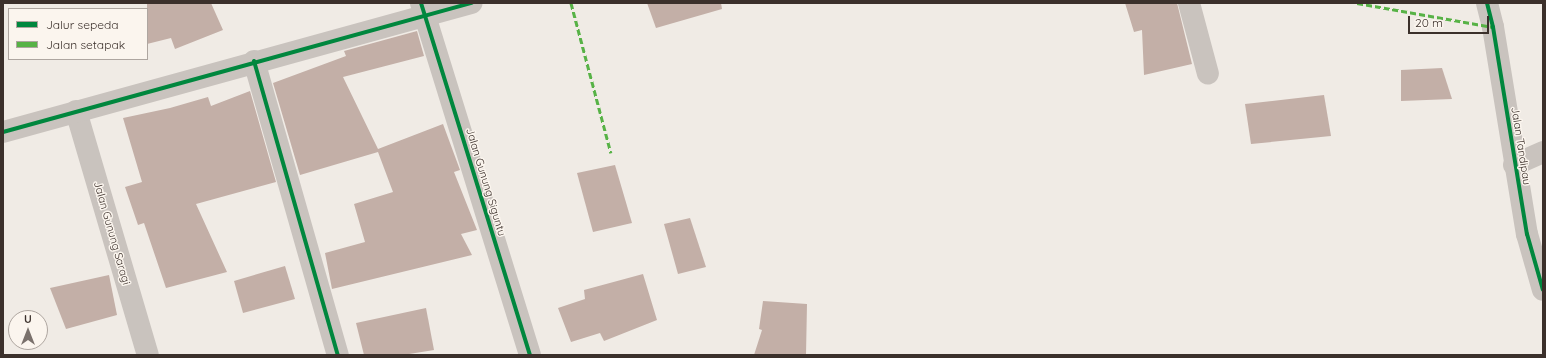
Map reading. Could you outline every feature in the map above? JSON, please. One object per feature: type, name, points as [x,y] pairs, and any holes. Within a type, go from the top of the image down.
[{"type":"street","points":[[3,132],[254,61],[423,9],[472,3]]},
{"type":"street","points":[[1189,3],[1208,74]]},
{"type":"street","name":"Jalan Tandipau","points":[[1487,3],[1493,27],[1514,165],[1527,234],[1543,290]]},
{"type":"street","name":"Jalan Gunung Siguntu","points":[[423,9],[530,355]]},
{"type":"street","points":[[254,61],[338,355]]},
{"type":"street","name":"Jalan Gunung Saragi","points":[[76,111],[148,355]]},
{"type":"street","points":[[1514,165],[1543,152]]},
{"type":"building","points":[[147,3],[211,3],[223,30],[175,49],[171,38],[148,44]]},
{"type":"building","points":[[647,3],[721,3],[722,9],[656,28]]},
{"type":"building","points":[[1125,3],[1177,3],[1192,64],[1144,75],[1142,30],[1134,32]]},
{"type":"building","points":[[417,31],[424,56],[343,77],[378,149],[443,124],[460,170],[454,172],[477,230],[461,234],[472,255],[332,289],[325,253],[365,242],[354,204],[393,192],[378,152],[300,175],[273,83],[346,56],[344,51]]},
{"type":"building","points":[[1442,68],[1452,99],[1401,101],[1401,70]]},
{"type":"building","points":[[250,91],[276,182],[196,204],[227,272],[166,288],[144,223],[138,225],[125,187],[142,182],[123,118],[170,108],[208,97],[211,106]]},
{"type":"building","points":[[1324,95],[1331,136],[1251,144],[1245,104]]},
{"type":"building","points":[[615,165],[632,223],[593,232],[577,173]]},
{"type":"building","points":[[690,218],[706,267],[678,274],[664,224]]},
{"type":"building","points":[[285,266],[295,299],[243,313],[234,281]]},
{"type":"building","points":[[643,274],[657,320],[604,341],[600,333],[571,342],[558,308],[585,299],[584,290]]},
{"type":"building","points":[[109,275],[117,315],[66,329],[50,288]]},
{"type":"building","points":[[763,301],[807,304],[806,355],[754,355],[762,330],[759,329]]},
{"type":"building","points":[[426,308],[434,350],[403,355],[364,355],[356,323]]},
{"type":"marked path","points":[[571,3],[611,153]]},
{"type":"marked path","points":[[1357,3],[1493,27]]},
{"type":"cycle path","points":[[421,3],[530,355]]},
{"type":"cycle path","points":[[3,132],[472,3]]},
{"type":"cycle path","points":[[1487,3],[1493,27],[1527,234],[1543,290]]},
{"type":"cycle path","points":[[254,61],[338,355]]}]
